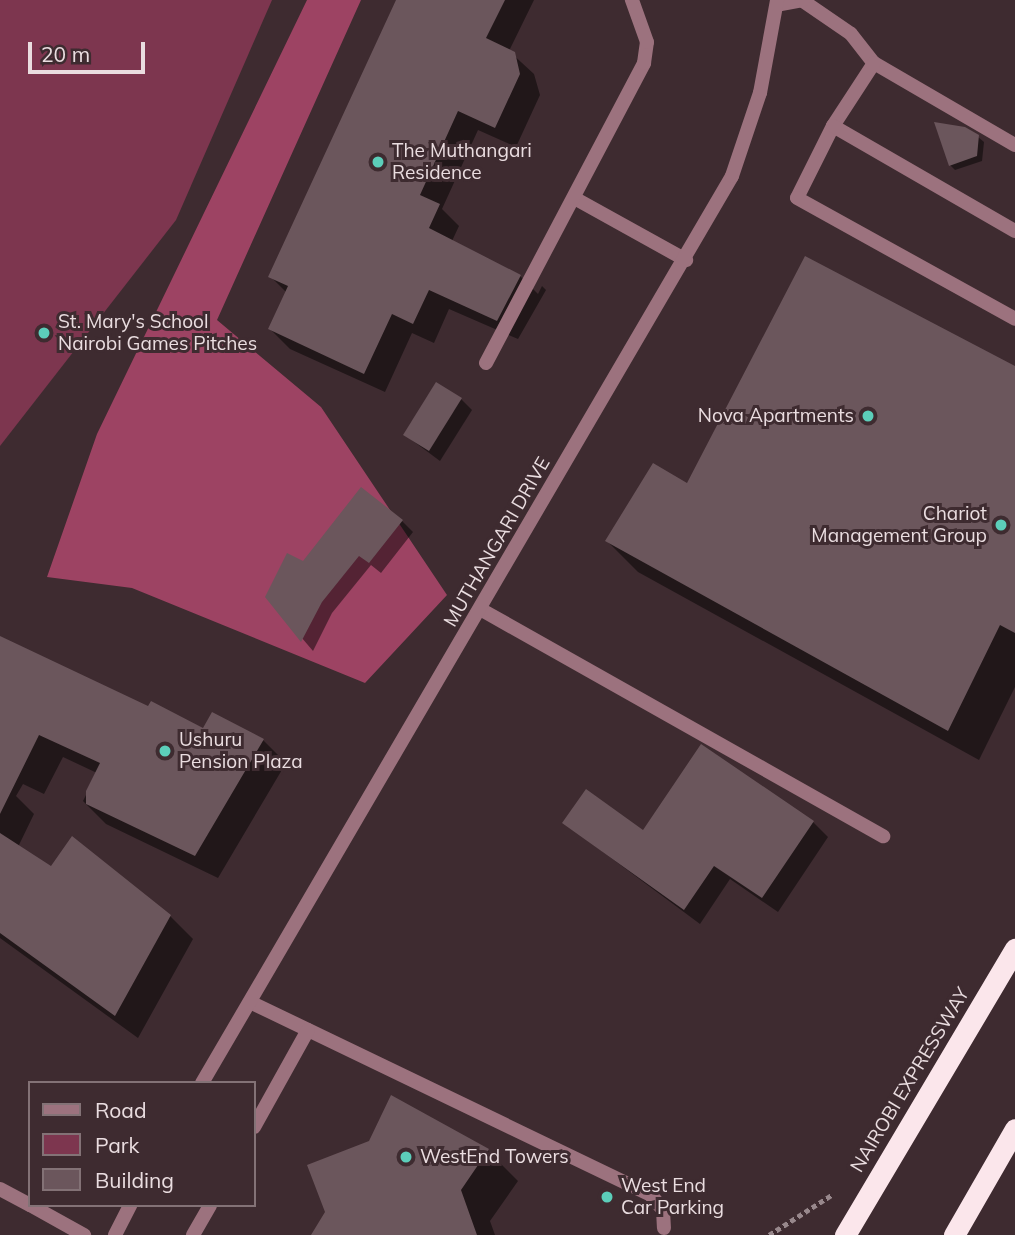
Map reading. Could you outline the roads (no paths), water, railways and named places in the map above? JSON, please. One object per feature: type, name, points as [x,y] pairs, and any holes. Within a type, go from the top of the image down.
[{"type":"highway","name":"NAIROBI EXPRESSWAY","points":[[845,1235],[1015,949]]},
{"type":"highway","points":[[954,1235],[1015,1129]]},
{"type":"street","points":[[486,363],[576,200],[644,63],[647,43],[632,0]]},
{"type":"street","points":[[777,3],[803,0],[851,34],[874,63],[1015,145]]},
{"type":"street","name":"MUTHANGARI DRIVE","points":[[203,1081],[686,260],[732,176],[760,93],[777,3]]},
{"type":"street","points":[[874,63],[832,126],[797,198],[1015,319]]},
{"type":"street","points":[[832,126],[1015,230]]},
{"type":"street","points":[[576,200],[686,260]]},
{"type":"street","points":[[480,609],[883,836]]},
{"type":"street","points":[[250,1002],[651,1195],[663,1210],[664,1228]]},
{"type":"street","points":[[256,1123],[308,1030]]},
{"type":"street","points":[[0,1189],[28,1204]]},
{"type":"street","points":[[34,1207],[84,1235]]},
{"type":"street","points":[[115,1235],[129,1207]]},
{"type":"street","points":[[193,1235],[209,1207]]},
{"type":"place","name":"The Muthangari Residence","points":[[378,162]]},
{"type":"place","name":"St. Mary's School Nairobi Games Pitches","points":[[44,333]]},
{"type":"place","name":"Nova Apartments","points":[[868,416]]},
{"type":"place","name":"Chariot Management Group","points":[[1001,525]]},
{"type":"place","name":"Ushuru Pension Plaza","points":[[165,751]]},
{"type":"place","name":"WestEnd Towers","points":[[406,1157]]},
{"type":"place","name":"West End Car Parking","points":[[607,1197]]}]
